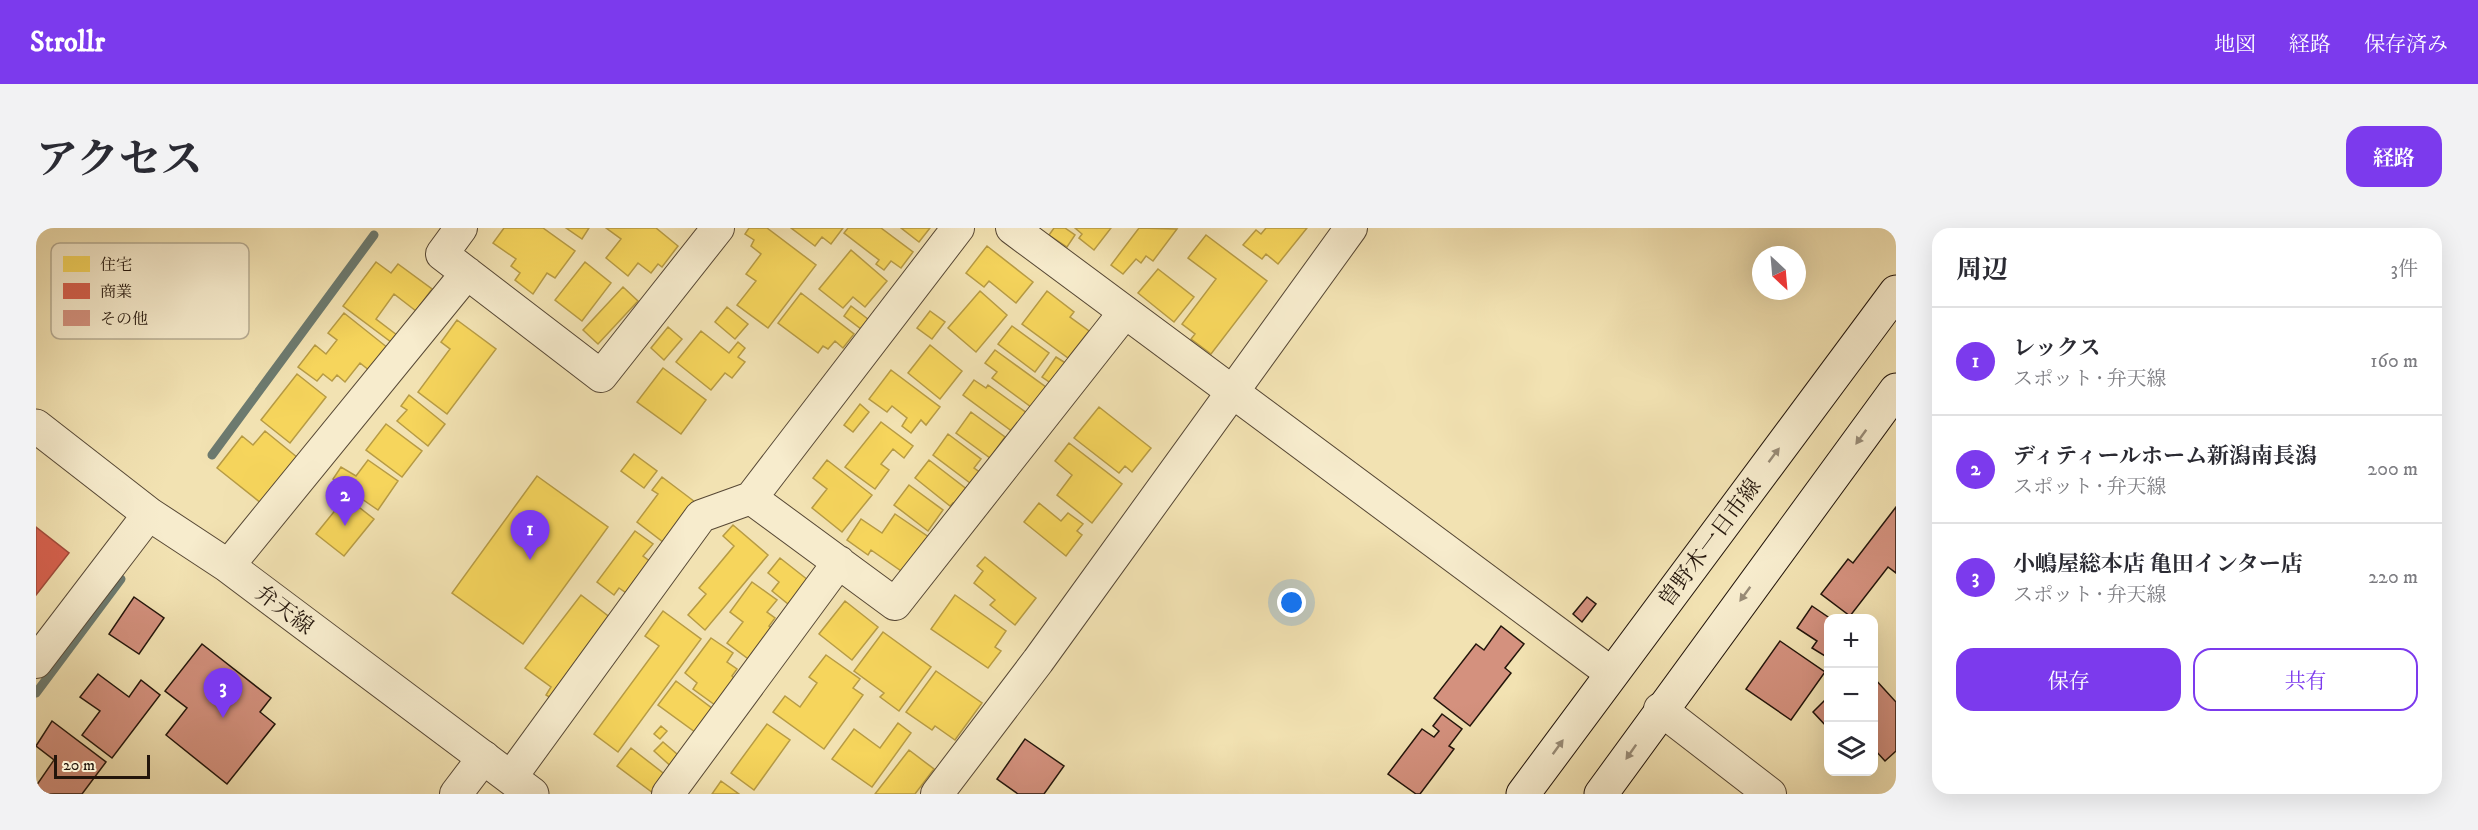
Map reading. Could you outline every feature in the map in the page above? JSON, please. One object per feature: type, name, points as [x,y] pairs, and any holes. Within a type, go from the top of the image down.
[{"type":"main road","name":"曽野木一日市線","points":[[1523,794],[1896,292]]},
{"type":"main road","points":[[1601,794],[1660,709],[1896,390]]},
{"type":"main road","name":"弁天線","points":[[36,426],[148,514],[228,566],[522,786]]},
{"type":"street","points":[[461,228],[442,254],[601,376],[718,228]]},
{"type":"street","points":[[522,786],[701,516],[751,498],[958,228]]},
{"type":"street","points":[[1012,228],[1611,674]]},
{"type":"street","points":[[937,794],[1038,661],[1351,228]]},
{"type":"street","points":[[228,566],[467,273]]},
{"type":"street","points":[[751,498],[895,604],[1125,312]]},
{"type":"street","points":[[36,662],[148,514]]},
{"type":"street","points":[[668,794],[839,562]]},
{"type":"street","points":[[1660,709],[1770,794]]},
{"type":"street","points":[[456,794],[483,757]]},
{"type":"building: 住宅","points":[[504,228],[543,228],[575,251],[555,278],[547,273],[533,294],[515,280],[520,273],[511,266],[516,259],[493,243]]},
{"type":"building: 住宅","points":[[566,228],[589,228],[582,239]]},
{"type":"building: 住宅","points":[[606,228],[656,228],[678,246],[662,267],[658,264],[651,273],[638,263],[628,276],[606,258],[621,239]]},
{"type":"building: 住宅","points":[[749,228],[767,228],[816,265],[768,328],[737,305],[756,281],[746,274],[761,254],[751,246],[754,240],[745,234]]},
{"type":"building: 住宅","points":[[791,228],[843,228],[831,244],[822,237],[815,246]]},
{"type":"building: 住宅","points":[[848,228],[881,228],[913,252],[901,268],[891,261],[884,270],[876,264],[879,260],[844,233]]},
{"type":"building: 住宅","points":[[901,228],[930,228],[919,242]]},
{"type":"building: 住宅","points":[[1054,228],[1065,228],[1075,235],[1067,247],[1049,235]]},
{"type":"building: 住宅","points":[[1075,228],[1111,228],[1094,250],[1079,238],[1082,234]]},
{"type":"building: 住宅","points":[[1139,228],[1177,229],[1153,261],[1146,256],[1141,263],[1136,259],[1123,274],[1111,265]]},
{"type":"building: 住宅","points":[[1266,228],[1307,228],[1278,264],[1266,254],[1262,259],[1243,245],[1256,230],[1261,234]]},
{"type":"building: 住宅","points":[[1206,235],[1267,281],[1211,354],[1191,339],[1195,334],[1182,324],[1216,279],[1188,258]]},
{"type":"building: 住宅","points":[[987,246],[1033,282],[1016,303],[989,281],[984,287],[966,273]]},
{"type":"building: 住宅","points":[[851,250],[887,281],[865,307],[853,297],[843,308],[819,289]]},
{"type":"building: 住宅","points":[[376,262],[391,273],[398,264],[432,289],[416,311],[394,294],[376,319],[397,335],[391,342],[343,306]]},
{"type":"building: 住宅","points":[[585,262],[611,283],[582,321],[555,300]]},
{"type":"building: 住宅","points":[[1158,269],[1194,297],[1174,322],[1138,293]]},
{"type":"building: 住宅","points":[[623,287],[638,301],[598,344],[583,330]]},
{"type":"building: 住宅","points":[[980,291],[1007,315],[976,352],[948,328]]},
{"type":"building: 住宅","points":[[1047,291],[1074,312],[1070,317],[1089,331],[1068,358],[1022,324]]},
{"type":"building: 住宅","points":[[801,293],[854,334],[843,348],[835,341],[828,349],[823,346],[818,353],[778,323]]},
{"type":"building: 住宅","points":[[851,306],[873,323],[865,332],[844,316]]},
{"type":"building: 住宅","points":[[727,307],[748,324],[735,339],[715,322]]},
{"type":"building: 住宅","points":[[930,311],[945,322],[932,339],[917,328]]},
{"type":"building: 住宅","points":[[344,313],[388,348],[370,371],[360,363],[345,382],[337,375],[332,381],[323,374],[317,381],[298,367],[315,345],[326,354],[337,340],[328,333]]},
{"type":"building: 住宅","points":[[457,320],[496,349],[447,414],[418,392],[450,349],[441,342]]},
{"type":"building: 住宅","points":[[1012,326],[1049,353],[1035,372],[998,344]]},
{"type":"building: 住宅","points":[[668,327],[682,339],[664,360],[651,348]]},
{"type":"building: 住宅","points":[[701,331],[729,353],[738,342],[745,348],[738,357],[745,362],[732,378],[725,373],[711,390],[676,362]]},
{"type":"building: 住宅","points":[[930,345],[962,371],[940,399],[908,373]]},
{"type":"building: 住宅","points":[[995,350],[1050,390],[1035,410],[992,378],[997,372],[985,363]]},
{"type":"building: 住宅","points":[[1056,357],[1072,367],[1058,388],[1042,377]]},
{"type":"building: 住宅","points":[[663,368],[706,400],[681,434],[637,402]]},
{"type":"building: 住宅","points":[[891,370],[940,407],[926,425],[921,420],[911,433],[902,426],[907,418],[892,406],[887,412],[869,399]]},
{"type":"building: 住宅","points":[[297,374],[326,397],[290,443],[261,420]]},
{"type":"building: 住宅","points":[[974,380],[986,388],[988,385],[1031,416],[1017,435],[963,395]]},
{"type":"building: 住宅","points":[[409,395],[445,424],[428,446],[397,421],[407,410],[401,406]]},
{"type":"building: 住宅","points":[[860,404],[869,412],[853,432],[844,425]]},
{"type":"building: 住宅","points":[[1099,407],[1151,448],[1132,472],[1125,466],[1119,473],[1074,438]]},
{"type":"building: 住宅","points":[[971,412],[1005,437],[990,458],[956,433]]},
{"type":"building: 住宅","points":[[881,422],[913,446],[904,458],[893,449],[881,464],[889,470],[875,489],[845,467]]},
{"type":"building: 住宅","points":[[386,424],[422,451],[402,477],[366,450]]},
{"type":"building: 住宅","points":[[265,431],[303,462],[266,507],[217,468],[242,436],[253,445]]},
{"type":"building: 住宅","points":[[948,434],[981,459],[974,468],[987,477],[978,489],[933,455]]},
{"type":"building: 住宅","points":[[1069,443],[1122,484],[1092,523],[1057,495],[1072,475],[1055,461]]},
{"type":"building: 住宅","points":[[634,454],[657,471],[644,488],[621,471]]},
{"type":"building: 住宅","points":[[368,460],[398,481],[378,510],[333,479],[341,467],[356,476]]},
{"type":"building: 住宅","points":[[827,460],[872,495],[842,532],[812,508],[827,489],[813,478]]},
{"type":"building: 住宅","points":[[929,460],[973,494],[961,509],[953,503],[950,506],[915,478]]},
{"type":"building: 住宅","points":[[537,476],[608,527],[523,644],[452,593]]},
{"type":"building: 住宅","points":[[662,477],[699,505],[663,542],[637,522],[658,494],[652,490]]},
{"type":"building: 住宅","points":[[909,485],[943,510],[928,531],[894,505]]},
{"type":"building: 住宅","points":[[346,497],[374,519],[344,556],[316,534]]},
{"type":"building: 住宅","points":[[1039,503],[1061,521],[1068,513],[1083,524],[1077,531],[1082,535],[1066,556],[1024,522]]},
{"type":"building: 住宅","points":[[895,514],[936,542],[907,575],[871,550],[868,555],[847,540],[861,519],[882,533]]},
{"type":"building: 住宅","points":[[733,525],[768,555],[705,630],[688,615],[706,594],[699,588],[734,546],[723,536]]},
{"type":"building: 住宅","points":[[635,531],[653,544],[643,556],[655,565],[632,597],[619,588],[614,595],[597,582]]},
{"type":"building: 住宅","points":[[985,557],[1036,598],[1015,625],[990,605],[995,600],[974,583],[983,571],[977,566]]},
{"type":"building: 住宅","points":[[780,558],[808,580],[788,604],[772,591],[779,582],[768,573]]},
{"type":"building: 住宅","points":[[752,582],[777,600],[767,612],[775,618],[769,626],[774,630],[751,661],[727,643],[743,622],[730,612]]},
{"type":"building: 住宅","points":[[581,595],[616,622],[556,701],[546,695],[551,687],[525,668]]},
{"type":"building: 住宅","points":[[955,595],[1006,631],[995,647],[1001,651],[988,668],[931,629]]},
{"type":"building: 住宅","points":[[845,601],[878,627],[852,660],[819,634]]},
{"type":"building: 住宅","points":[[663,611],[701,639],[618,752],[594,734],[659,646],[645,636]]},
{"type":"building: 住宅","points":[[883,632],[931,667],[899,711],[880,697],[884,693],[854,671]]},
{"type":"building: 住宅","points":[[711,638],[733,653],[727,662],[737,669],[732,676],[734,678],[715,705],[693,689],[697,683],[685,673]]},
{"type":"building: 住宅","points":[[826,655],[860,679],[853,688],[863,695],[824,749],[773,712],[785,696],[800,707],[817,683],[809,677]]},
{"type":"building: 住宅","points":[[936,671],[982,703],[955,740],[935,726],[932,730],[906,712]]},
{"type":"building: 住宅","points":[[676,681],[713,709],[695,732],[658,705]]},
{"type":"building: 住宅","points":[[898,723],[911,733],[872,787],[832,759],[854,729],[880,748]]},
{"type":"building: 住宅","points":[[767,724],[790,740],[754,790],[731,773]]},
{"type":"building: 住宅","points":[[661,726],[667,731],[660,739],[654,734]]},
{"type":"building: 住宅","points":[[663,742],[684,760],[675,770],[654,751]]},
{"type":"building: 住宅","points":[[631,748],[667,776],[653,793],[617,766]]},
{"type":"building: 住宅","points":[[909,750],[934,769],[915,794],[875,794]]},
{"type":"building: 住宅","points":[[721,781],[739,794],[712,794]]},
{"type":"building: 商業","points":[[36,527],[69,553],[36,595]]},
{"type":"building: その他","points":[[1896,507],[1896,573],[1888,567],[1852,614],[1847,614],[1821,594],[1848,559],[1853,563]]},
{"type":"building: その他","points":[[134,597],[164,618],[139,654],[109,634]]},
{"type":"building: その他","points":[[1587,597],[1596,604],[1582,622],[1573,614]]},
{"type":"building: その他","points":[[1812,606],[1824,614],[1824,655],[1812,648],[1817,641],[1797,628]]},
{"type":"building: その他","points":[[1501,626],[1524,644],[1505,668],[1511,673],[1470,726],[1434,698],[1476,644],[1484,650]]},
{"type":"building: その他","points":[[1780,641],[1824,671],[1791,720],[1746,689]]},
{"type":"building: その他","points":[[202,644],[271,698],[260,712],[275,724],[227,784],[166,735],[187,708],[165,691]]},
{"type":"building: その他","points":[[98,674],[129,697],[141,680],[160,695],[112,758],[82,735],[100,711],[80,697]]},
{"type":"building: その他","points":[[1878,682],[1896,702],[1896,751],[1885,761],[1878,753]]},
{"type":"building: その他","points":[[1824,701],[1824,724],[1813,712]]},
{"type":"building: その他","points":[[1442,714],[1462,729],[1449,746],[1454,749],[1420,794],[1416,794],[1388,774],[1422,729],[1434,737],[1439,731],[1433,726]]},
{"type":"building: その他","points":[[52,721],[106,762],[82,794],[47,794],[36,786],[54,760],[36,746]]},
{"type":"building: その他","points":[[1025,739],[1064,766],[1044,794],[1018,794],[997,779]]},
{"type":"waterway","points":[[212,455],[374,235]]},
{"type":"waterway","points":[[36,693],[121,579]]},
{"type":"place","name":"ディティールホーム新潟南長潟","points":[[345,526]]},
{"type":"place","name":"レックス","points":[[530,560]]},
{"type":"place","name":"小嶋屋総本店 亀田インター店","points":[[223,718]]}]
